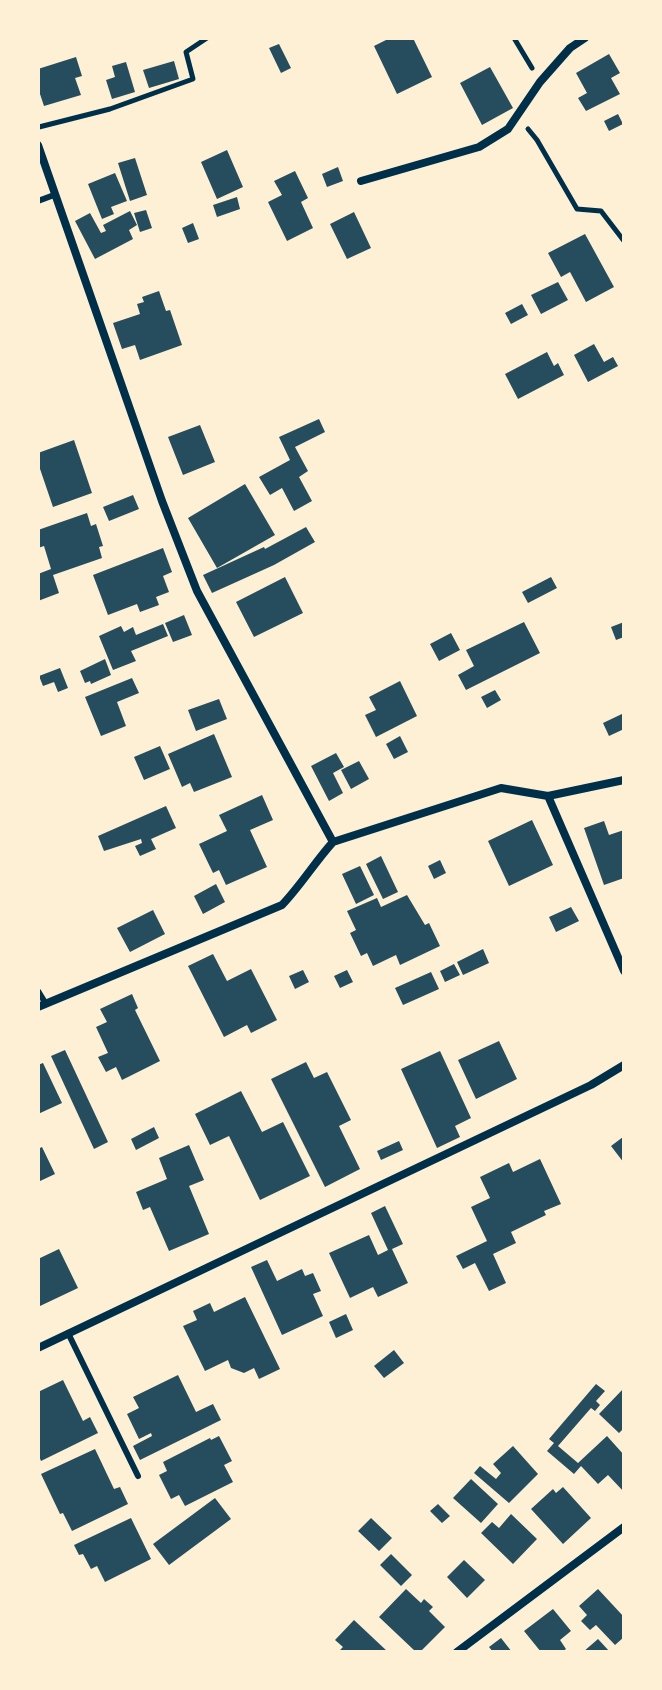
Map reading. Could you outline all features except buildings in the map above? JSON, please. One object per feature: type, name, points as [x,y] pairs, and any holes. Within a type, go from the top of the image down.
[{"type":"street","points":[[361,181],[479,147],[508,129],[540,82],[570,48],[585,38]]},
{"type":"street","points":[[38,145],[197,591],[333,842]]},
{"type":"street","points":[[42,1006],[282,905],[333,842],[501,788],[548,796],[624,780]]},
{"type":"street","points":[[548,796],[624,971]]},
{"type":"street","points":[[38,1348],[591,1085],[624,1065]]},
{"type":"street","points":[[457,1652],[624,1527]]},
{"type":"lane","points":[[38,201],[54,195]]},
{"type":"lane","points":[[38,991],[42,1006]]},
{"type":"lane","points":[[68,1333],[138,1476]]},
{"type":"path","points":[[38,127],[110,109],[193,79],[186,52],[207,38]]},
{"type":"path","points":[[514,38],[540,82]]},
{"type":"path","points":[[537,140],[577,209],[601,211],[624,241]]}]
